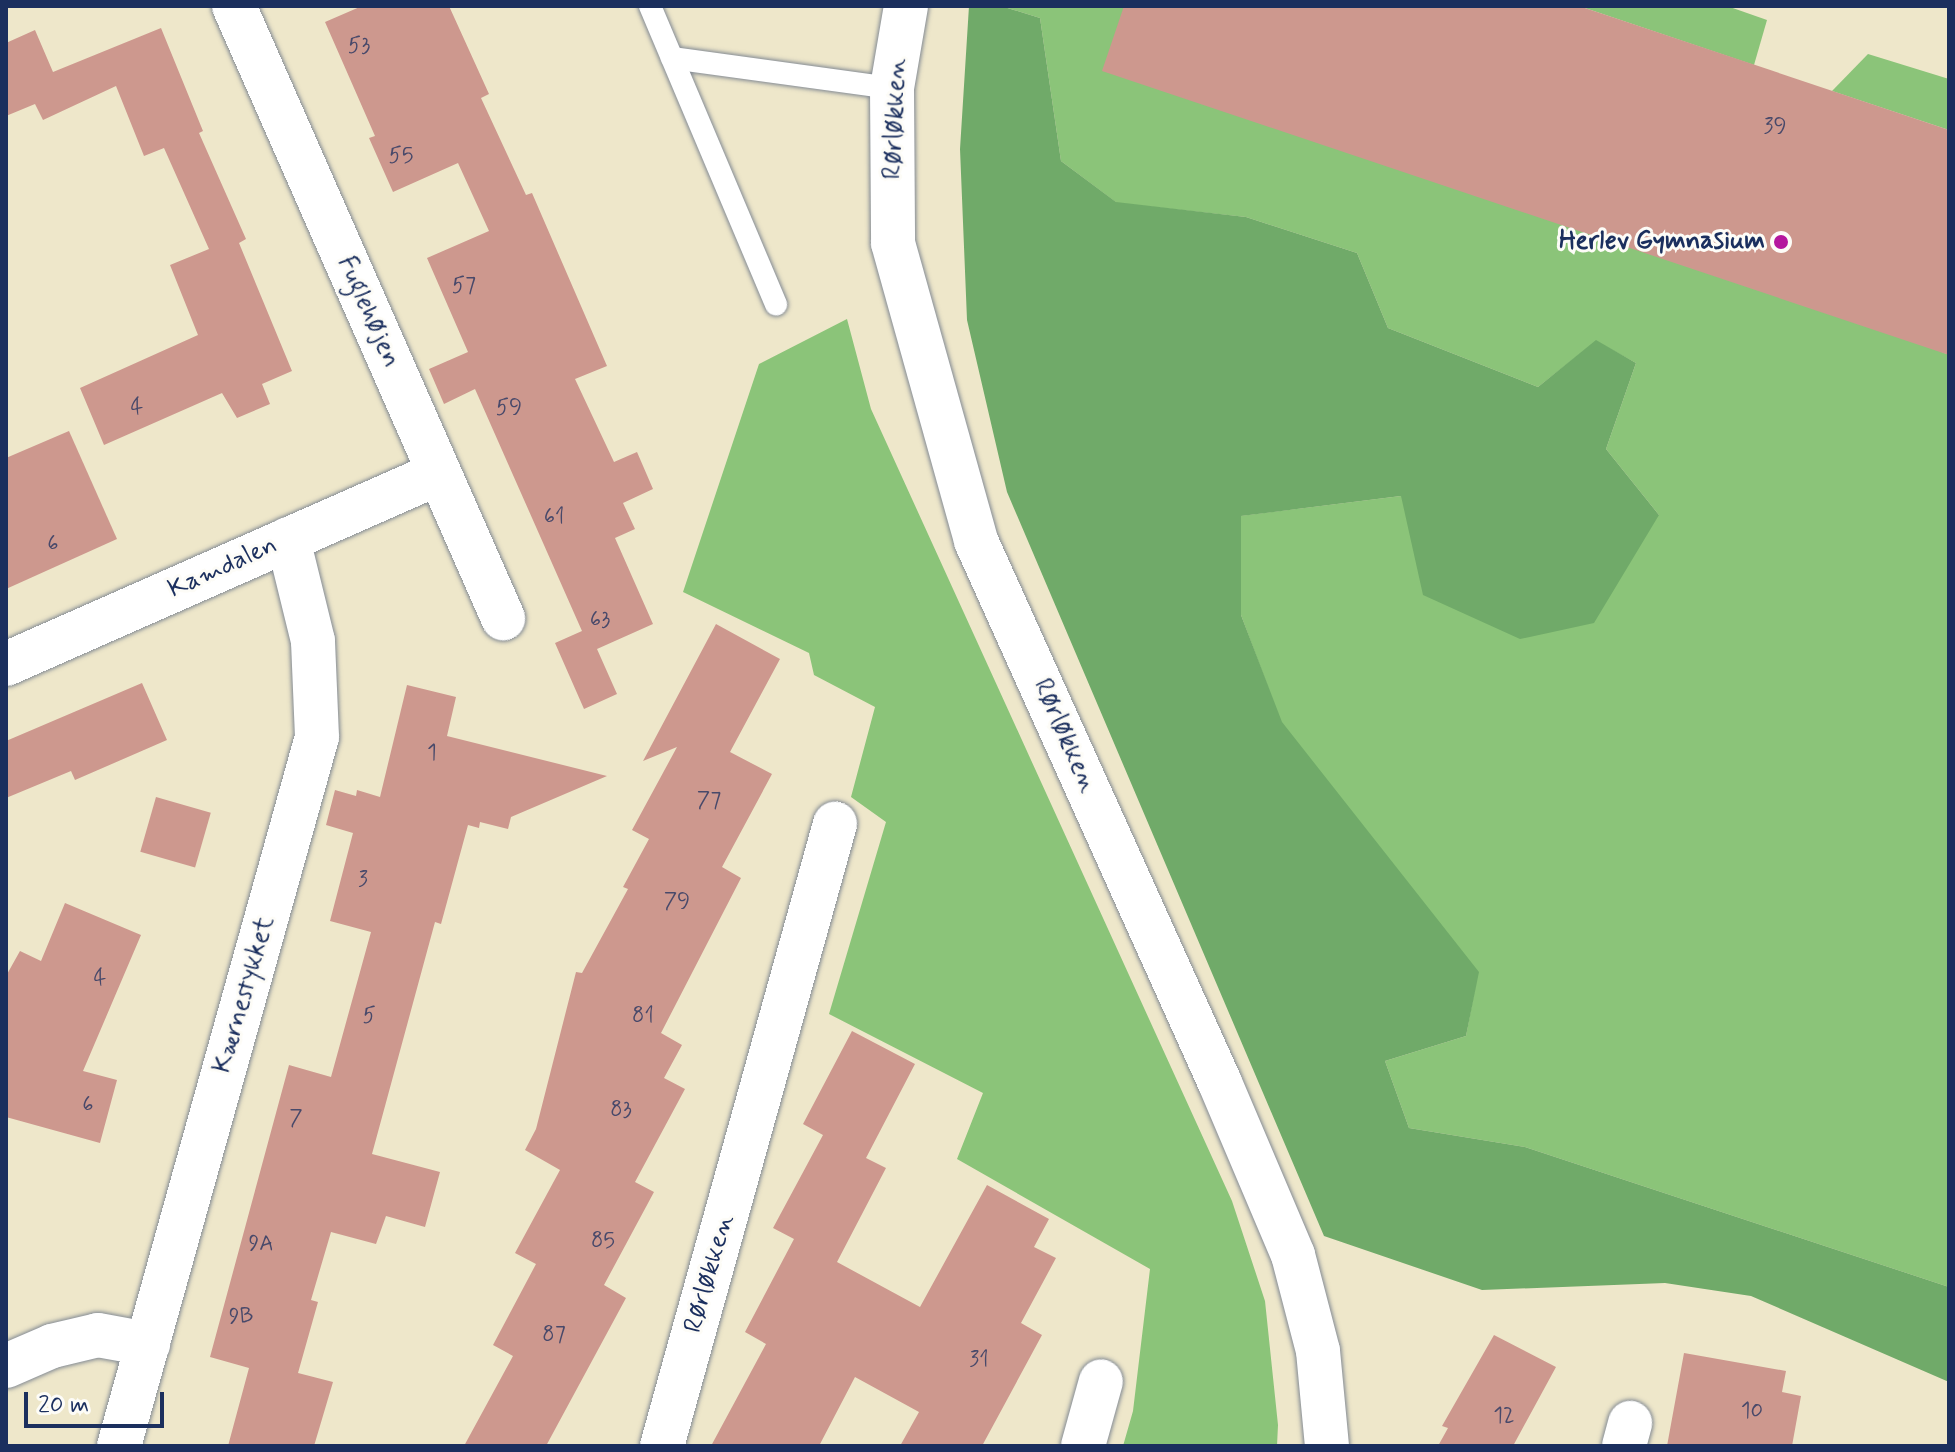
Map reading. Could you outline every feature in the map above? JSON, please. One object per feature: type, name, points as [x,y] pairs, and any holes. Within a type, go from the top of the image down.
[{"type":"street","name":"Fuglehøjen","points":[[234,6],[503,618]]},
{"type":"street","name":"Rørløkken","points":[[906,6],[892,88],[893,243],[976,541],[1220,1083],[1293,1255],[1318,1351],[1327,1446]]},
{"type":"street","name":"Kamdalen","points":[[6,664],[439,473]]},
{"type":"street","name":"Kærnestykket","points":[[119,1446],[317,737],[313,641],[288,539]]},
{"type":"street","name":"Rørløkken","points":[[662,1446],[835,824]]},
{"type":"street","points":[[6,1366],[52,1346],[98,1335],[148,1344]]},
{"type":"street","points":[[1083,1446],[1101,1381]]},
{"type":"lane","points":[[650,6],[776,304]]},
{"type":"lane","points":[[672,58],[892,88]]},
{"type":"green space","points":[[969,6],[1001,6],[1040,18],[1061,161],[1116,202],[1246,217],[1357,253],[1388,328],[1538,387],[1596,340],[1636,363],[1606,449],[1659,515],[1594,623],[1520,639],[1423,595],[1401,496],[1241,516],[1241,615],[1282,722],[1479,972],[1466,1036],[1385,1061],[1409,1128],[1525,1147],[1949,1287],[1949,1382],[1751,1296],[1665,1283],[1482,1290],[1324,1236],[1007,492],[967,320],[960,149]]},
{"type":"green space","points":[[1001,6],[1124,6],[1949,355],[1949,1287],[1525,1147],[1409,1128],[1385,1061],[1466,1036],[1478,972],[1281,722],[1241,615],[1240,516],[1401,496],[1659,515],[1606,449],[1636,363],[1596,341],[1538,387],[1388,328],[1357,253],[1246,217],[1117,203],[1061,161],[1040,18]]},
{"type":"green space","points":[[1579,6],[1727,6],[1767,20],[1754,65]]},
{"type":"green space","points":[[1868,54],[1949,79],[1949,130],[1832,91]]},
{"type":"green space","points":[[847,319],[871,409],[1232,1201],[1265,1301],[1278,1425],[1277,1446],[1123,1446],[1133,1411],[1150,1269],[957,1159],[983,1093],[829,1014],[886,822],[851,797],[875,707],[814,675],[809,653],[683,592],[759,364]]},
{"type":"building","points":[[362,6],[449,6],[489,94],[481,98],[526,195],[532,193],[607,366],[575,379],[614,462],[637,452],[653,489],[623,503],[635,529],[615,538],[653,624],[597,649],[617,694],[584,709],[555,643],[582,631],[475,389],[444,404],[429,369],[468,352],[427,258],[489,231],[458,163],[393,192],[369,138],[375,136],[325,22]]},
{"type":"building","name":"Herlev Gymnasium","points":[[1124,6],[1579,6],[1949,130],[1949,355],[1102,71]]},
{"type":"building","points":[[161,28],[203,131],[199,133],[246,239],[239,243],[292,371],[262,384],[270,404],[237,418],[222,393],[104,445],[80,388],[198,335],[170,265],[209,249],[164,148],[144,156],[116,86],[43,120],[35,104],[6,116],[6,43],[35,30],[53,72]]},
{"type":"building","points":[[69,431],[117,539],[6,589],[6,458]]},
{"type":"building","points":[[716,624],[780,659],[730,752],[772,774],[722,867],[741,878],[661,1033],[682,1045],[664,1078],[685,1089],[635,1182],[654,1192],[604,1285],[626,1298],[546,1446],[464,1446],[513,1356],[493,1345],[536,1264],[515,1253],[560,1170],[525,1150],[536,1129],[576,972],[582,973],[628,889],[623,887],[649,839],[632,830],[677,747],[643,761]]},
{"type":"building","points":[[142,683],[167,740],[75,780],[71,771],[6,798],[6,741]]},
{"type":"building","points":[[407,685],[456,697],[447,736],[607,776],[511,817],[508,829],[480,822],[479,828],[468,825],[441,924],[435,922],[372,1154],[440,1172],[425,1227],[386,1216],[376,1244],[331,1232],[311,1300],[318,1302],[298,1373],[333,1382],[314,1446],[228,1446],[249,1368],[210,1357],[289,1065],[331,1077],[371,932],[330,921],[353,833],[326,825],[335,790],[356,796],[357,790],[380,797]]},
{"type":"building","points":[[156,797],[211,813],[195,868],[140,852]]},
{"type":"building","points":[[65,903],[141,935],[83,1071],[117,1080],[100,1143],[6,1117],[6,976],[20,951],[41,961]]},
{"type":"building","points":[[852,1031],[915,1064],[866,1158],[886,1168],[837,1262],[920,1307],[987,1185],[1049,1219],[1034,1247],[1056,1258],[1021,1323],[1042,1335],[982,1446],[900,1446],[919,1412],[855,1377],[819,1446],[711,1446],[766,1344],[745,1332],[794,1239],[773,1228],[823,1135],[803,1124]]},
{"type":"building","points":[[1494,1335],[1556,1367],[1513,1446],[1438,1446],[1448,1428],[1442,1426]]},
{"type":"building","points":[[1684,1353],[1786,1371],[1782,1392],[1801,1396],[1792,1446],[1667,1446]]},
{"type":"place","name":"Herlev Gymnasium","points":[[1781,242]]}]
